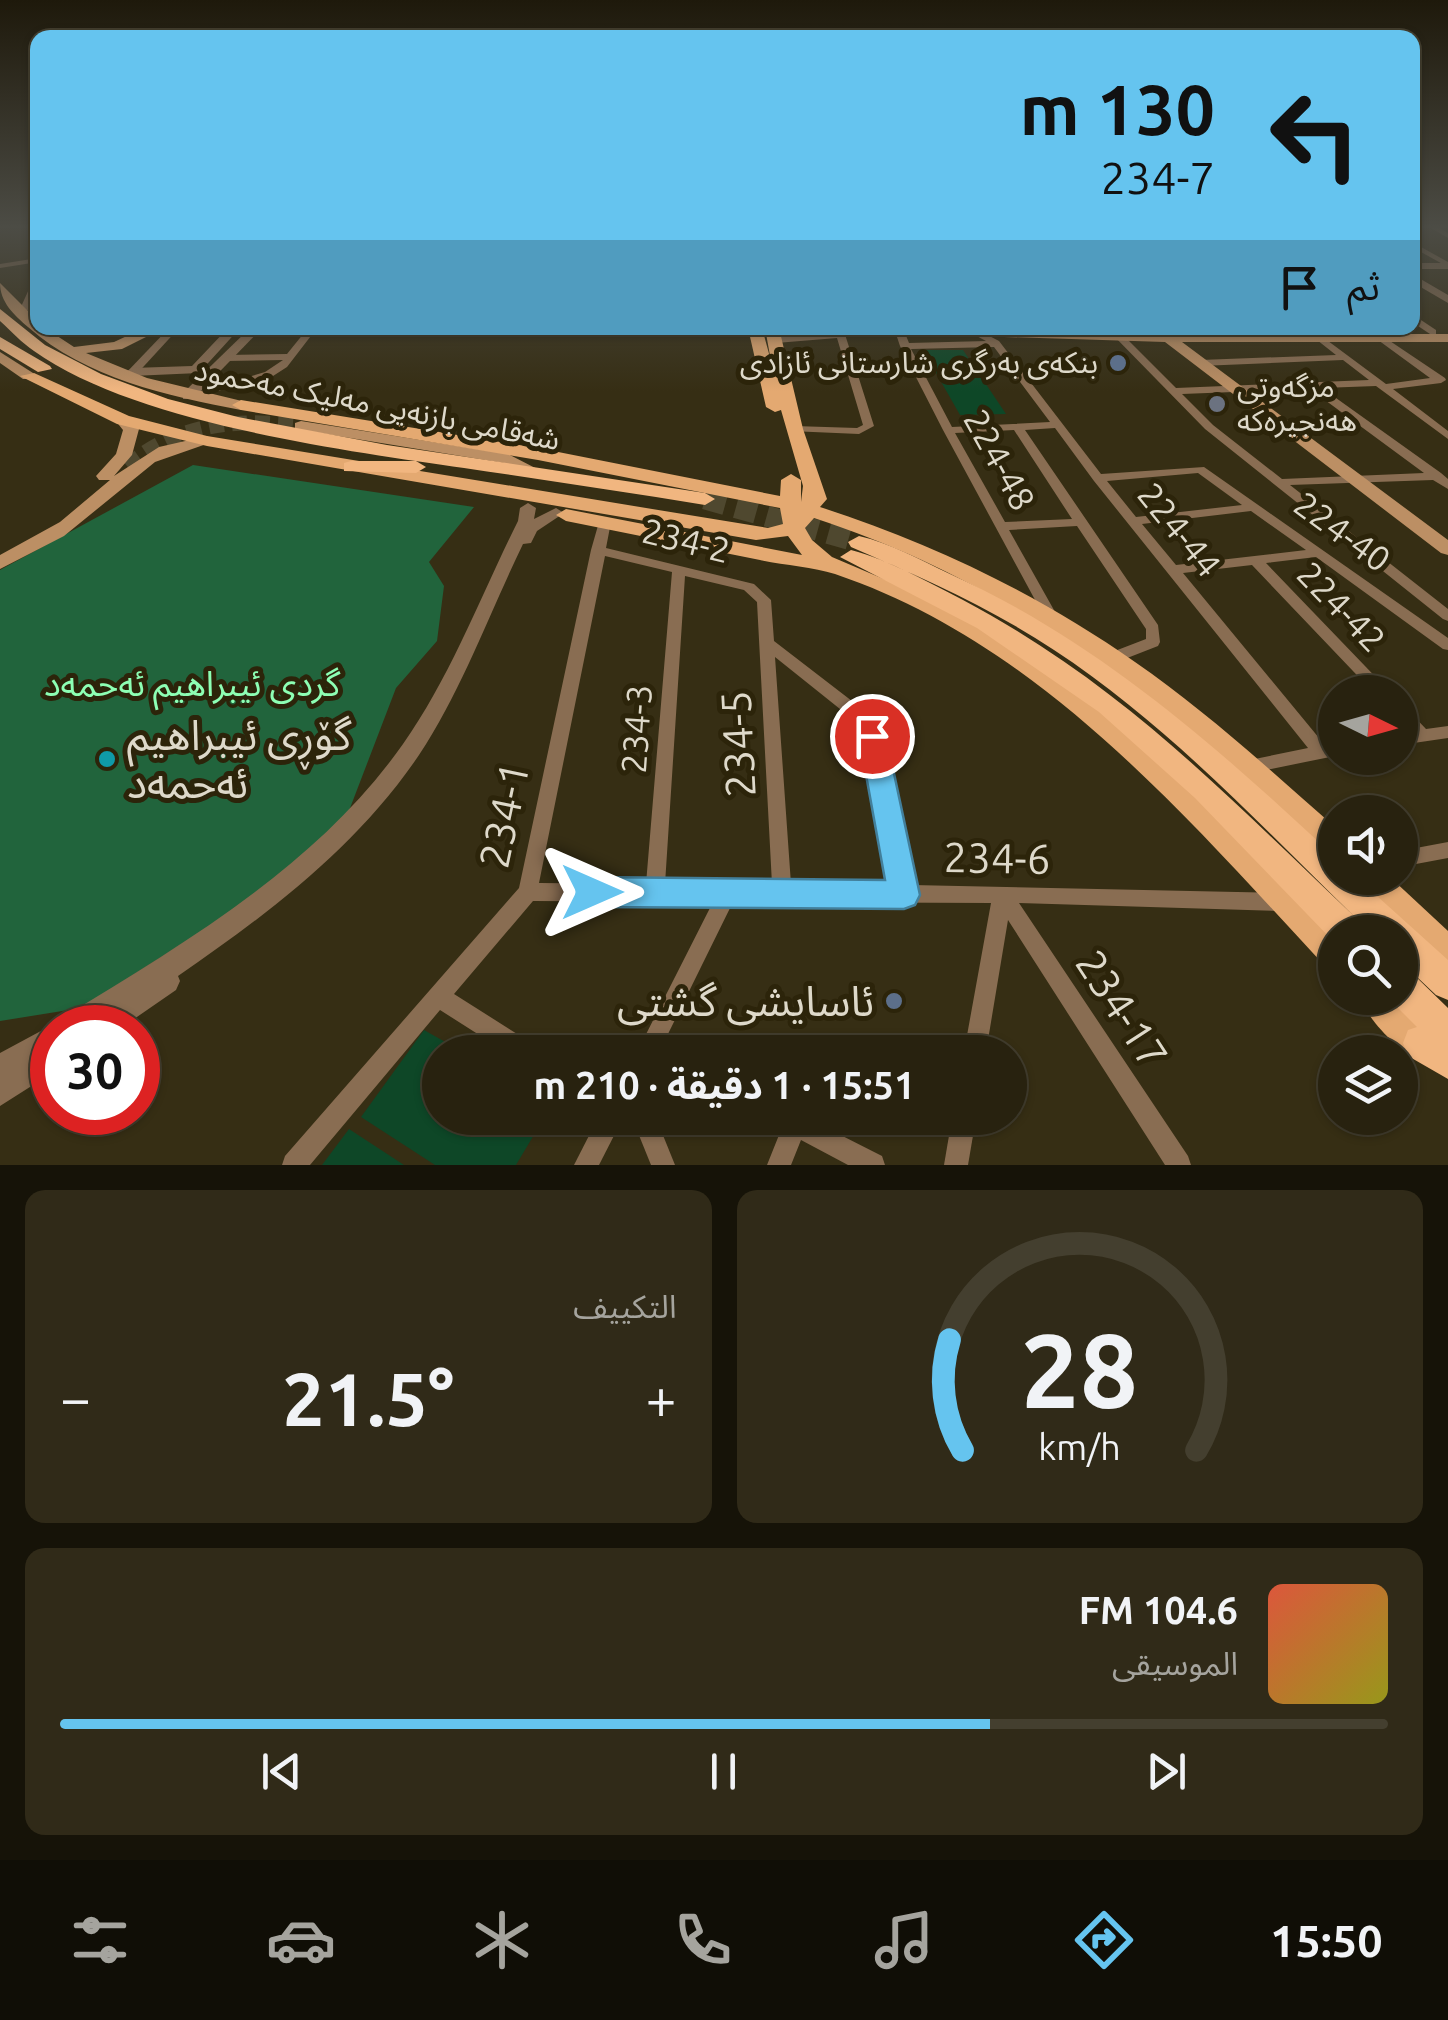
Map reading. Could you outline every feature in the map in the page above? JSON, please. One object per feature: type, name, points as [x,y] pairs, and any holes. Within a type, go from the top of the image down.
[{"type":"highway","name":"شەقامی بازنەیی مەلیک مەحمود","points":[[0,342],[26,367],[188,424],[416,467],[703,506],[536,473],[278,430],[59,361],[15,332],[2,300]]},
{"type":"highway","points":[[180,400],[241,405]]},
{"type":"highway","points":[[350,467],[416,467]]},
{"type":"highway","points":[[856,550],[919,566],[1019,618],[1114,680],[1177,732],[1375,915]]},
{"type":"highway","points":[[997,636],[1080,684],[1170,758],[1329,915]]},
{"type":"highway","points":[[1418,956],[1448,984]]},
{"type":"highway","points":[[1418,1013],[1439,1046]]},
{"type":"main road","points":[[2,300],[23,311],[30,320]]},
{"type":"main road","points":[[46,335],[180,400]]},
{"type":"main road","points":[[72,350],[118,346],[139,335]]},
{"type":"main road","points":[[126,373],[148,335]]},
{"type":"main road","points":[[1002,337],[1035,335]]},
{"type":"main road","points":[[1173,335],[1200,363],[1448,550]]},
{"type":"main road","points":[[1415,335],[1443,337]]},
{"type":"main road","points":[[523,500],[767,534],[801,484],[794,430],[767,339]]},
{"type":"main road","points":[[767,339],[801,484],[856,550],[946,616],[997,636],[1074,698],[1152,764],[1318,936]]},
{"type":"main road","points":[[0,356],[124,420],[207,441],[481,488],[556,512],[606,522],[926,556],[1053,620],[1112,658],[1192,719],[1318,831]]},
{"type":"main road","points":[[241,405],[583,462],[832,517]]},
{"type":"main road","points":[[124,420],[132,429],[125,460]]},
{"type":"main road","points":[[301,426],[508,459],[583,462]]},
{"type":"main road","points":[[141,441],[160,442],[72,522],[0,557],[46,533],[141,441]]},
{"type":"main road","points":[[147,457],[176,446],[207,441]]},
{"type":"main road","points":[[508,459],[536,473]]},
{"type":"main road","points":[[732,529],[761,526],[771,518],[770,508],[784,509]]},
{"type":"main road","points":[[784,509],[809,551],[856,550]]},
{"type":"main road","points":[[1387,895],[1448,954]]},
{"type":"main road","points":[[1400,1015],[1439,1046],[1448,1071]]},
{"type":"street","points":[[1420,282],[1448,300]]},
{"type":"street","points":[[23,311],[30,296]]},
{"type":"street","points":[[23,311],[30,306]]},
{"type":"street","points":[[1420,323],[1443,337]]},
{"type":"street","points":[[126,373],[166,335]]},
{"type":"street","points":[[126,373],[195,370],[228,335]]},
{"type":"street","points":[[180,400],[249,335]]},
{"type":"street","points":[[180,400],[269,374],[290,357],[307,335]]},
{"type":"street","points":[[767,339],[803,335]]},
{"type":"street","points":[[794,430],[859,430],[870,424],[840,335]]},
{"type":"street","name":"224-48","points":[[901,335],[948,430],[1053,620]]},
{"type":"street","points":[[1107,335],[1175,391],[1209,426],[1448,616]]},
{"type":"street","points":[[1319,335],[1379,385],[1446,432]]},
{"type":"street","points":[[1378,335],[1445,380]]},
{"type":"street","points":[[905,346],[1002,337]]},
{"type":"street","name":"224-44","points":[[1002,337],[1058,426],[1098,478],[1318,738]]},
{"type":"street","points":[[226,358],[290,357]]},
{"type":"street","points":[[1200,363],[1346,358]]},
{"type":"street","points":[[1175,391],[1445,380]]},
{"type":"street","points":[[1310,384],[1442,476],[1448,485]]},
{"type":"street","points":[[948,430],[1058,426]]},
{"type":"street","points":[[1018,428],[1153,629],[1153,642],[1112,658]]},
{"type":"street","name":"224-40","points":[[1098,478],[1200,469],[1448,645]]},
{"type":"street","points":[[1283,482],[1442,476]]},
{"type":"street","points":[[106,1005],[267,897],[312,860],[370,801],[410,751],[437,704],[526,521],[523,500]]},
{"type":"street","points":[[1133,520],[1254,507]]},
{"type":"street","points":[[129,1005],[280,900],[368,818],[434,729],[530,528],[556,512]]},
{"type":"street","name":"234-1","points":[[294,1165],[528,892],[606,522]]},
{"type":"street","points":[[1004,526],[1080,522]]},
{"type":"street","name":"234-2","points":[[598,550],[760,592]]},
{"type":"street","points":[[1174,570],[1319,553]]},
{"type":"street","name":"224-42","points":[[1257,562],[1366,675]]},
{"type":"street","name":"234-3","points":[[656,892],[679,571]]},
{"type":"street","name":"234-5","points":[[760,592],[764,600],[782,892]]},
{"type":"street","points":[[766,644],[868,722],[904,895]]},
{"type":"street","points":[[1418,731],[1423,736]]},
{"type":"street","points":[[1418,737],[1448,732]]},
{"type":"street","points":[[1246,767],[1318,752]]},
{"type":"street","points":[[1418,856],[1448,850]]},
{"type":"street","name":"234-6","points":[[528,892],[1002,894],[1286,902]]},
{"type":"street","points":[[657,1035],[727,894]]},
{"type":"street","points":[[978,1035],[1002,894]]},
{"type":"street","name":"234-17","points":[[1002,894],[1179,1165]]},
{"type":"street","points":[[437,996],[498,1035]]},
{"type":"street","points":[[0,1069],[30,1052]]},
{"type":"street","points":[[0,1091],[30,1071]]},
{"type":"street","points":[[586,1165],[602,1135]]},
{"type":"street","points":[[651,1135],[664,1165]]},
{"type":"street","points":[[779,1165],[786,1135]]},
{"type":"street","points":[[816,1135],[873,1165]]},
{"type":"street","points":[[956,1165],[961,1135]]},
{"type":"green space","points":[[923,350],[963,350],[1006,414],[960,415]]},
{"type":"green space","name":"گردی ئیبراھیم ئەحمەد","points":[[193,465],[474,507],[429,562],[444,586],[437,641],[396,688],[347,816],[265,891],[86,1005],[30,1005],[30,1016],[0,1021],[0,570]]},
{"type":"green space","points":[[424,1030],[433,1035],[422,1035],[422,1135],[534,1135],[516,1165],[435,1165],[361,1117]]},
{"type":"green space","points":[[349,1129],[404,1165],[322,1165]]},
{"type":"tunnel","points":[[127,466],[167,440],[209,427],[254,423],[301,426]]},
{"type":"tunnel","points":[[705,499],[859,542]]},
{"type":"place","name":"بنکەی بەرگری شارستانی ئازادی","points":[[1118,363]]},
{"type":"place","name":"مزگەوتی ھەنجیرەکە","points":[[1217,404]]},
{"type":"place","name":"گۆڕی ئیبراھیم ئەحمەد","points":[[107,759]]},
{"type":"place","name":"ئاسایشی گشتی","points":[[894,1001]]},
{"type":"route","points":[[592,892],[904,895],[872,736]]}]
